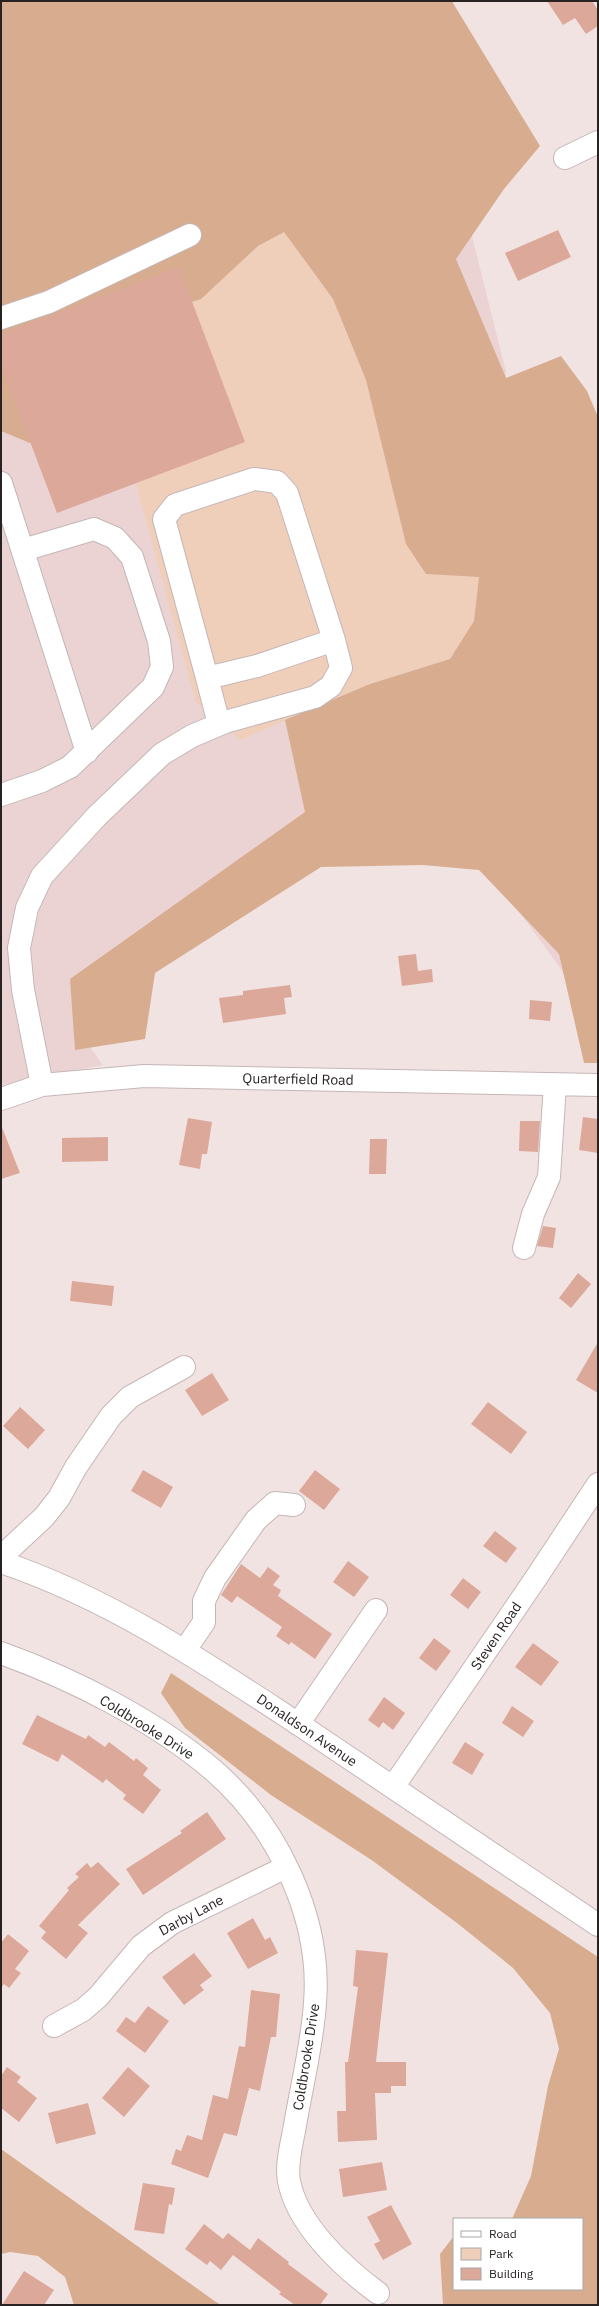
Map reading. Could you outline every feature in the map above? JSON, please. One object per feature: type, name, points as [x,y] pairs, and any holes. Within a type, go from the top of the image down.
[{"type":"street","points":[[565,158],[598,142]]},
{"type":"street","points":[[1,318],[49,302],[190,235]]},
{"type":"street","points":[[42,1085],[23,990],[19,948],[27,908],[42,876],[97,816],[162,754],[192,736],[219,724],[315,697],[331,686],[341,668],[334,640],[287,493],[277,482],[254,479],[175,505],[164,519],[219,724]]},
{"type":"street","points":[[1,483],[87,752]]},
{"type":"street","points":[[1,795],[42,781],[63,771],[87,752],[154,687],[162,667],[159,641],[132,557],[115,538],[94,529],[23,550]]},
{"type":"street","points":[[207,678],[257,666],[334,640]]},
{"type":"street","name":"Quarterfield Road","points":[[1,1099],[42,1085],[144,1076],[598,1085]]},
{"type":"street","points":[[524,1248],[533,1214],[549,1177],[555,1084]]},
{"type":"street","points":[[1,1557],[44,1517],[59,1498],[76,1467],[111,1416],[130,1397],[184,1367]]},
{"type":"street","name":"Steven Road","points":[[393,1787],[536,1578],[598,1484]]},
{"type":"street","points":[[185,1650],[204,1622],[204,1601],[215,1578],[256,1520],[275,1503],[294,1504]]},
{"type":"street","name":"Donaldson Avenue","points":[[1,1562],[57,1584],[131,1619],[185,1650],[393,1787],[598,1925]]},
{"type":"street","points":[[298,1724],[376,1610]]},
{"type":"street","name":"Coldbrooke Drive","points":[[1,1653],[84,1690],[148,1725],[188,1751],[214,1771],[243,1801],[270,1837],[286,1867],[301,1901],[310,1937],[315,1972],[316,2001],[312,2035],[291,2147],[288,2180],[301,2216],[350,2272],[378,2293]]},
{"type":"street","name":"Darby Lane","points":[[54,2026],[83,2010],[98,1997],[132,1955],[166,1926],[286,1867]]},
{"type":"shaded area","points":[[1,1],[467,216],[506,372],[505,557],[598,1020],[470,844],[355,838],[74,1025],[103,1065],[1,1085]]},
{"type":"shaded area","points":[[1,1],[454,1],[453,3],[540,146],[504,189],[456,259],[506,378],[561,356],[587,391],[598,417],[598,1063],[584,1063],[559,954],[479,870],[423,865],[321,867],[155,973],[145,1039],[75,1050],[70,979],[305,812],[285,720],[370,684],[450,659],[474,621],[479,577],[426,574],[406,544],[366,380],[333,299],[284,232],[258,246],[201,299],[154,314],[121,429],[30,443],[1,431]]},
{"type":"shaded area","points":[[171,1673],[598,1957],[598,2305],[443,2305],[440,2254],[453,2237],[453,2290],[583,2290],[583,2218],[512,2218],[531,2176],[548,2086],[559,2049],[550,2013],[513,1968],[457,1923],[373,1861],[271,1795],[185,1728],[161,1693]]},
{"type":"shaded area","points":[[1,2149],[221,2305],[74,2305],[65,2277],[38,2256],[10,2252],[1,2254]]},
{"type":"green space","points":[[284,232],[333,299],[366,380],[406,544],[426,574],[479,577],[474,621],[450,659],[370,684],[240,740],[219,716],[196,703],[121,429],[153,314],[201,299],[258,246]]},
{"type":"building","points":[[547,1],[592,1],[598,10],[598,26],[586,34],[575,18],[563,25]]},
{"type":"building","points":[[558,230],[571,257],[518,281],[505,253]]},
{"type":"building","points":[[179,267],[245,442],[57,513],[1,365],[1,334]]},
{"type":"building","points":[[416,954],[418,971],[432,969],[433,982],[402,986],[398,956]]},
{"type":"building","points":[[290,985],[292,997],[284,998],[286,1014],[223,1023],[219,998],[243,995],[243,991]]},
{"type":"building","points":[[530,1000],[552,1002],[550,1021],[529,1019]]},
{"type":"building","points":[[583,1117],[598,1119],[598,1153],[579,1150]]},
{"type":"building","points":[[188,1118],[212,1122],[207,1154],[202,1154],[200,1169],[179,1165]]},
{"type":"building","points":[[520,1121],[540,1121],[538,1152],[519,1151]]},
{"type":"building","points":[[1,1125],[20,1173],[1,1179]]},
{"type":"building","points":[[108,1137],[108,1161],[62,1162],[62,1138]]},
{"type":"building","points":[[370,1139],[387,1139],[386,1174],[369,1174]]},
{"type":"building","points":[[543,1226],[556,1228],[553,1248],[537,1246]]},
{"type":"building","points":[[578,1273],[591,1284],[571,1308],[559,1298]]},
{"type":"building","points":[[72,1281],[114,1286],[112,1306],[70,1301]]},
{"type":"building","points":[[598,1342],[598,1393],[576,1380]]},
{"type":"building","points":[[212,1373],[229,1400],[202,1416],[185,1390]]},
{"type":"building","points":[[488,1402],[527,1432],[511,1454],[471,1424]]},
{"type":"building","points":[[20,1407],[45,1430],[28,1449],[3,1426]]},
{"type":"building","points":[[143,1470],[173,1487],[161,1508],[131,1491]]},
{"type":"building","points":[[315,1470],[340,1489],[324,1510],[299,1491]]},
{"type":"building","points":[[495,1531],[517,1548],[506,1563],[483,1546]]},
{"type":"building","points":[[348,1561],[369,1577],[354,1597],[333,1582]]},
{"type":"building","points":[[241,1564],[260,1578],[268,1567],[280,1576],[273,1585],[281,1590],[278,1596],[332,1634],[315,1659],[291,1642],[289,1645],[276,1636],[282,1627],[237,1596],[232,1603],[221,1595]]},
{"type":"building","points":[[463,1578],[481,1592],[468,1609],[450,1595]]},
{"type":"building","points":[[434,1638],[451,1651],[436,1671],[419,1658]]},
{"type":"building","points":[[533,1643],[559,1662],[541,1686],[515,1667]]},
{"type":"building","points":[[384,1697],[405,1713],[393,1730],[383,1722],[379,1728],[368,1720]]},
{"type":"building","points":[[512,1706],[534,1721],[523,1737],[502,1723]]},
{"type":"building","points":[[37,1715],[86,1739],[88,1735],[105,1747],[109,1742],[134,1761],[136,1758],[148,1768],[143,1775],[161,1790],[143,1814],[123,1799],[126,1795],[106,1779],[103,1783],[62,1754],[58,1762],[22,1744]]},
{"type":"building","points":[[465,1742],[484,1754],[472,1775],[452,1763]]},
{"type":"building","points":[[207,1812],[226,1839],[143,1895],[126,1869],[182,1833],[180,1831]]},
{"type":"building","points":[[98,1862],[120,1884],[78,1925],[88,1933],[66,1959],[41,1938],[46,1932],[39,1926],[69,1890],[67,1888],[79,1877],[75,1874],[87,1863],[91,1868]]},
{"type":"building","points":[[253,1918],[265,1940],[270,1937],[278,1953],[248,1969],[227,1933]]},
{"type":"building","points":[[8,1934],[29,1951],[15,1969],[21,1973],[9,1988],[4,1984],[1,1988],[1,1943]]},
{"type":"building","points":[[356,1950],[388,1953],[376,2062],[406,2062],[406,2086],[391,2086],[391,2093],[375,2093],[377,2140],[338,2142],[337,2111],[346,2111],[345,2062],[348,2062],[358,1987],[353,1986]]},
{"type":"building","points":[[194,1953],[212,1976],[200,1985],[204,1990],[184,2005],[162,1977]]},
{"type":"building","points":[[251,1990],[280,1994],[276,2037],[271,2037],[260,2091],[249,2088],[237,2136],[224,2133],[208,2178],[171,2164],[176,2149],[181,2151],[187,2135],[202,2140],[213,2095],[228,2099],[239,2046],[245,2047]]},
{"type":"building","points":[[148,2006],[169,2021],[145,2053],[116,2031],[126,2017],[135,2023]]},
{"type":"building","points":[[7,2067],[21,2077],[17,2082],[37,2098],[19,2122],[1,2108],[1,2076]]},
{"type":"building","points":[[128,2067],[150,2086],[124,2117],[102,2098]]},
{"type":"building","points":[[88,2103],[96,2134],[56,2144],[48,2113]]},
{"type":"building","points":[[382,2162],[387,2190],[343,2197],[339,2169]]},
{"type":"building","points":[[143,2183],[175,2188],[172,2205],[169,2204],[164,2234],[134,2230]]},
{"type":"building","points":[[391,2205],[412,2244],[383,2260],[374,2244],[380,2241],[367,2217]]},
{"type":"building","points":[[204,2224],[223,2239],[228,2233],[250,2250],[258,2238],[289,2262],[288,2264],[328,2294],[320,2305],[295,2305],[279,2294],[281,2292],[233,2255],[221,2270],[210,2261],[207,2265],[185,2249]]},
{"type":"building","points":[[24,2271],[54,2290],[44,2305],[2,2305]]}]
